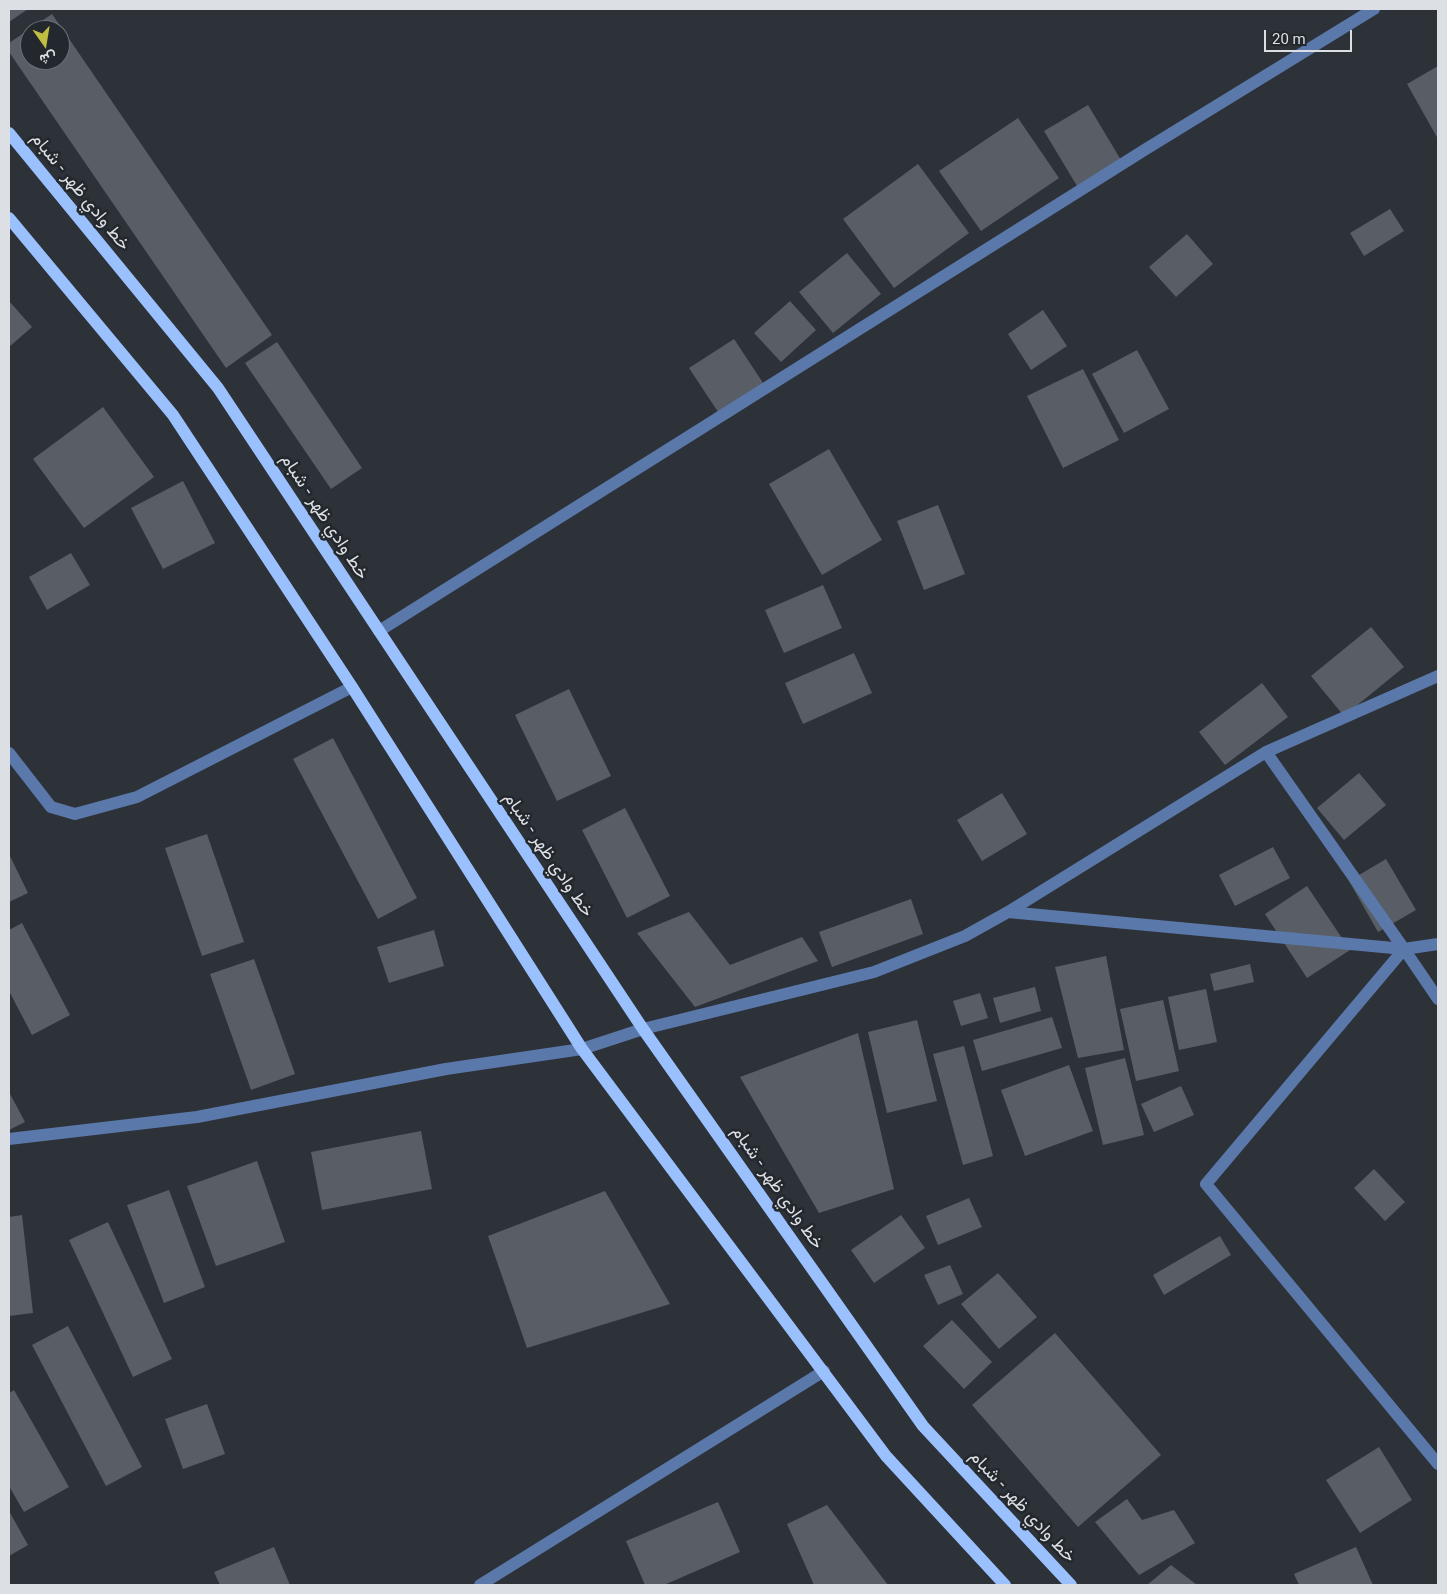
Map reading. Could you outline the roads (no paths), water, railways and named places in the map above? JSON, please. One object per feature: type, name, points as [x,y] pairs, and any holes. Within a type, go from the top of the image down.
[{"type":"main road","name":"خط وادي ظهر - شبام","points":[[9,133],[218,388],[642,1029],[923,1426],[1071,1585]]},
{"type":"main road","points":[[9,218],[173,415],[352,687],[582,1049],[886,1456],[1005,1585]]},
{"type":"street","points":[[378,631],[1146,149],[1374,9]]},
{"type":"street","points":[[9,1139],[197,1117],[446,1069],[582,1049],[642,1029],[874,972],[965,936],[1008,912],[1266,752],[1438,676]]},
{"type":"street","points":[[9,752],[52,807],[75,814],[137,798],[352,687]]},
{"type":"street","points":[[1266,752],[1438,999]]},
{"type":"street","points":[[1008,912],[1404,949],[1438,944]]},
{"type":"street","points":[[1404,949],[1206,1184],[1438,1464]]},
{"type":"street","points":[[480,1585],[824,1371]]}]
